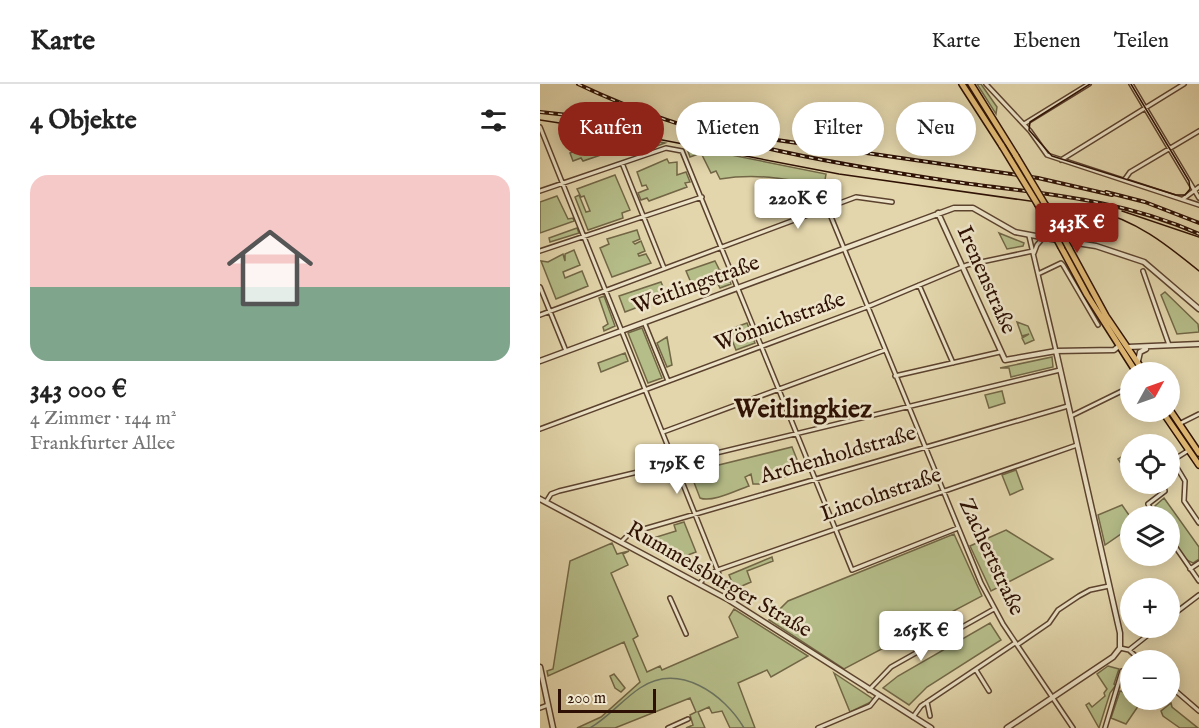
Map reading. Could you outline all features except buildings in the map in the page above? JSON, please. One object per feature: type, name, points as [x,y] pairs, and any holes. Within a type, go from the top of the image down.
[{"type":"main road","points":[[963,84],[1038,205],[1129,362]]},
{"type":"main road","points":[[971,84],[1046,206],[1136,362]]},
{"type":"main road","points":[[1170,422],[1199,465]]},
{"type":"main road","points":[[1179,424],[1199,453]]},
{"type":"street","points":[[986,84],[1024,124],[1047,155],[1199,205]]},
{"type":"street","points":[[1024,124],[1089,84]]},
{"type":"street","points":[[1131,84],[1199,198]]},
{"type":"street","points":[[1061,160],[1184,84]]},
{"type":"street","points":[[541,127],[725,589]]},
{"type":"street","points":[[1125,179],[1130,172],[1199,131]]},
{"type":"street","points":[[540,191],[666,148],[682,151],[852,570],[958,528]]},
{"type":"street","points":[[622,163],[664,268]]},
{"type":"street","points":[[1183,199],[1199,187]]},
{"type":"street","points":[[540,251],[702,197]]},
{"type":"street","points":[[540,315],[856,197],[892,202]]},
{"type":"street","name":"Zachertstraße","points":[[827,207],[942,491],[994,609],[1073,728]]},
{"type":"street","name":"Weitlingstraße","points":[[540,361],[938,213],[960,207],[973,208],[1015,232],[1096,246],[1144,262],[1199,309]]},
{"type":"street","name":"Irenenstraße","points":[[938,213],[1005,360],[1056,351]]},
{"type":"street","points":[[1007,728],[1113,657],[1120,648],[1120,633],[1029,236]]},
{"type":"street","points":[[1033,252],[1043,238]]},
{"type":"street","name":"Wönnichstraße","points":[[540,429],[867,308],[962,267],[1033,252]]},
{"type":"street","points":[[1038,274],[1061,263],[1098,325]]},
{"type":"street","points":[[1143,271],[1169,346]]},
{"type":"street","points":[[919,285],[953,363]]},
{"type":"street","points":[[540,287],[566,351]]},
{"type":"street","points":[[644,322],[668,381]]},
{"type":"street","points":[[1127,347],[1150,348],[1199,344]]},
{"type":"street","points":[[1056,351],[1114,350],[1119,346]]},
{"type":"street","points":[[1137,362],[1140,352],[1150,348]]},
{"type":"street","points":[[663,432],[885,350]]},
{"type":"street","points":[[895,376],[1000,352]]},
{"type":"street","points":[[546,502],[551,494],[560,491],[1060,370]]},
{"type":"street","points":[[1071,416],[1120,392]]},
{"type":"street","name":"Archenholdstraße","points":[[621,542],[630,533],[1068,406]]},
{"type":"street","points":[[1179,424],[1199,414]]},
{"type":"street","name":"Lincolnstraße","points":[[700,584],[704,577],[717,570],[1077,445]]},
{"type":"street","points":[[1180,456],[1189,450]]},
{"type":"street","points":[[1180,474],[1185,481],[1184,501],[1199,523]]},
{"type":"street","points":[[1149,506],[1148,504],[1161,494]]},
{"type":"street","name":"Rummelsburger Straße","points":[[540,499],[700,584],[931,728]]},
{"type":"street","points":[[1180,554],[1199,581]]},
{"type":"street","points":[[1190,569],[1199,562]]},
{"type":"street","points":[[912,718],[927,702],[1049,623],[1058,610],[1090,590],[1109,586]]},
{"type":"street","points":[[1180,609],[1199,595]]},
{"type":"street","name":"Rummelsburger Straße","points":[[670,598],[686,634]]},
{"type":"street","points":[[869,690],[891,667],[994,609]]},
{"type":"street","points":[[1130,650],[1145,638]]},
{"type":"street","points":[[1120,648],[1126,650]]},
{"type":"street","points":[[540,667],[553,728]]},
{"type":"street","points":[[976,670],[989,691]]},
{"type":"street","points":[[1105,728],[1120,678]]},
{"type":"street","points":[[1180,695],[1199,711]]},
{"type":"street","points":[[818,728],[870,706],[878,696]]},
{"type":"street","points":[[927,702],[930,716]]},
{"type":"street","points":[[540,708],[548,705]]},
{"type":"street","points":[[668,728],[688,719]]},
{"type":"green space","points":[[977,84],[981,84],[997,107],[996,114]]},
{"type":"green space","points":[[571,156],[598,156],[583,161],[581,158],[573,161]]},
{"type":"green space","points":[[702,156],[736,156],[826,174],[824,186],[760,177],[720,179],[716,171],[711,173]]},
{"type":"green space","points":[[667,159],[669,163],[677,162],[677,175],[686,172],[690,182],[685,183],[687,187],[649,201],[647,198],[641,200],[638,193],[648,189],[646,185],[642,186],[637,172]]},
{"type":"green space","points":[[615,175],[630,210],[622,213],[623,218],[588,230],[575,197],[579,195],[586,212],[590,211],[584,196],[581,197],[577,189]]},
{"type":"green space","points":[[557,196],[568,219],[573,218],[574,221],[540,233],[540,202]]},
{"type":"green space","points":[[1054,207],[1096,215],[1090,241],[1071,237]]},
{"type":"green space","points":[[577,228],[579,233],[550,242],[549,238]]},
{"type":"green space","points":[[637,230],[640,239],[633,242],[635,244],[641,241],[645,251],[638,254],[639,256],[646,254],[651,263],[612,277],[600,248],[609,244],[607,239]]},
{"type":"green space","points":[[999,233],[1024,243],[1023,246],[1007,249]]},
{"type":"green space","points":[[574,250],[580,265],[563,272],[565,278],[582,271],[588,286],[556,299],[541,261],[548,262],[563,254],[565,261],[565,254]]},
{"type":"green space","points":[[715,261],[719,269],[715,272],[720,270],[724,279],[729,278],[731,284],[720,288],[718,284],[695,292],[686,271]]},
{"type":"green space","points":[[661,282],[667,296],[625,312],[619,296]]},
{"type":"green space","points":[[1165,292],[1198,324],[1199,332],[1177,334],[1161,295]]},
{"type":"green space","points":[[604,296],[615,326],[604,331],[603,327],[608,324],[599,298]]},
{"type":"green space","points":[[1017,322],[1028,326],[1034,340],[1025,344],[1022,338],[1029,334],[1022,336]]},
{"type":"green space","points":[[747,323],[755,343],[736,350],[728,330]]},
{"type":"green space","points":[[642,328],[662,378],[648,383],[628,333]]},
{"type":"green space","points":[[667,337],[672,365],[667,367],[657,343]]},
{"type":"green space","points":[[625,353],[628,361],[601,372],[598,363]]},
{"type":"green space","points":[[1052,357],[1053,367],[1011,377],[1009,368],[1000,368]]},
{"type":"green space","points":[[1002,391],[1005,403],[989,408],[985,395]]},
{"type":"green space","points":[[792,447],[802,472],[760,484],[753,484],[751,474],[745,477],[749,486],[711,499],[700,498],[690,472]]},
{"type":"green space","points":[[1016,470],[1023,489],[1010,495],[1002,475]]},
{"type":"green space","points":[[1164,498],[1170,506],[1155,506]]},
{"type":"green space","points":[[1122,505],[1123,506],[1120,506],[1120,535],[1105,545],[1098,515]]},
{"type":"green space","points":[[1180,520],[1199,547],[1199,559],[1193,563],[1180,552]]},
{"type":"green space","points":[[684,522],[696,552],[677,559],[647,540],[676,531],[674,525]]},
{"type":"green space","points":[[1006,530],[1053,559],[991,591],[970,546]]},
{"type":"green space","points":[[954,534],[982,596],[844,669],[769,620],[788,601]]},
{"type":"green space","points":[[612,543],[617,554],[629,551],[623,554],[628,565],[611,573],[638,636],[633,639],[647,672],[660,666],[662,670],[738,637],[729,617],[734,609],[808,656],[771,677],[767,670],[738,683],[755,728],[730,728],[722,711],[712,713],[709,707],[698,712],[705,728],[686,728],[693,725],[690,715],[696,712],[690,698],[615,728],[577,728],[601,717],[640,682],[624,642],[548,676],[547,671],[553,669],[570,561]]},
{"type":"green space","points":[[772,557],[773,561],[747,571],[751,582],[735,589],[729,575]]},
{"type":"green space","points":[[990,623],[1001,640],[927,687],[909,705],[883,688],[898,676]]},
{"type":"green space","points":[[1108,666],[1119,669],[1114,684],[1116,685],[1110,693],[1099,728],[1086,705],[1089,703],[1092,707],[1105,696],[1107,689],[1097,674]]},
{"type":"green space","points":[[834,673],[873,699],[871,702],[850,712]]},
{"type":"green space","points":[[614,674],[625,688],[621,692],[615,688],[610,676]]},
{"type":"green space","points":[[1120,691],[1120,710],[1136,710],[1126,724],[1111,718]]},
{"type":"green space","points":[[1176,710],[1198,728],[1180,728],[1163,716],[1161,711]]},
{"type":"waterway","points":[[590,728],[640,688],[655,681],[670,678],[685,680],[713,694],[725,704],[744,728]]},
{"type":"tram line","points":[[1090,84],[1030,122],[1029,130],[1052,156],[1176,195],[1185,195],[1190,189],[1189,181],[1131,84]]},
{"type":"tram line","points":[[540,120],[631,134],[839,174],[1093,210],[1109,214],[1150,234],[1199,271]]},
{"type":"tram line","points":[[1122,211],[1199,237]]},
{"type":"railway","points":[[578,84],[669,121],[763,147],[859,167],[1079,199],[1139,212],[1199,234]]},
{"type":"railway","points":[[540,112],[558,114]]},
{"type":"railway","points":[[780,140],[1038,178],[1112,195]]},
{"type":"railway","points":[[1106,192],[1145,202],[1199,223]]},
{"type":"district","name":"Weitlingkiez","points":[[803,409]]}]
